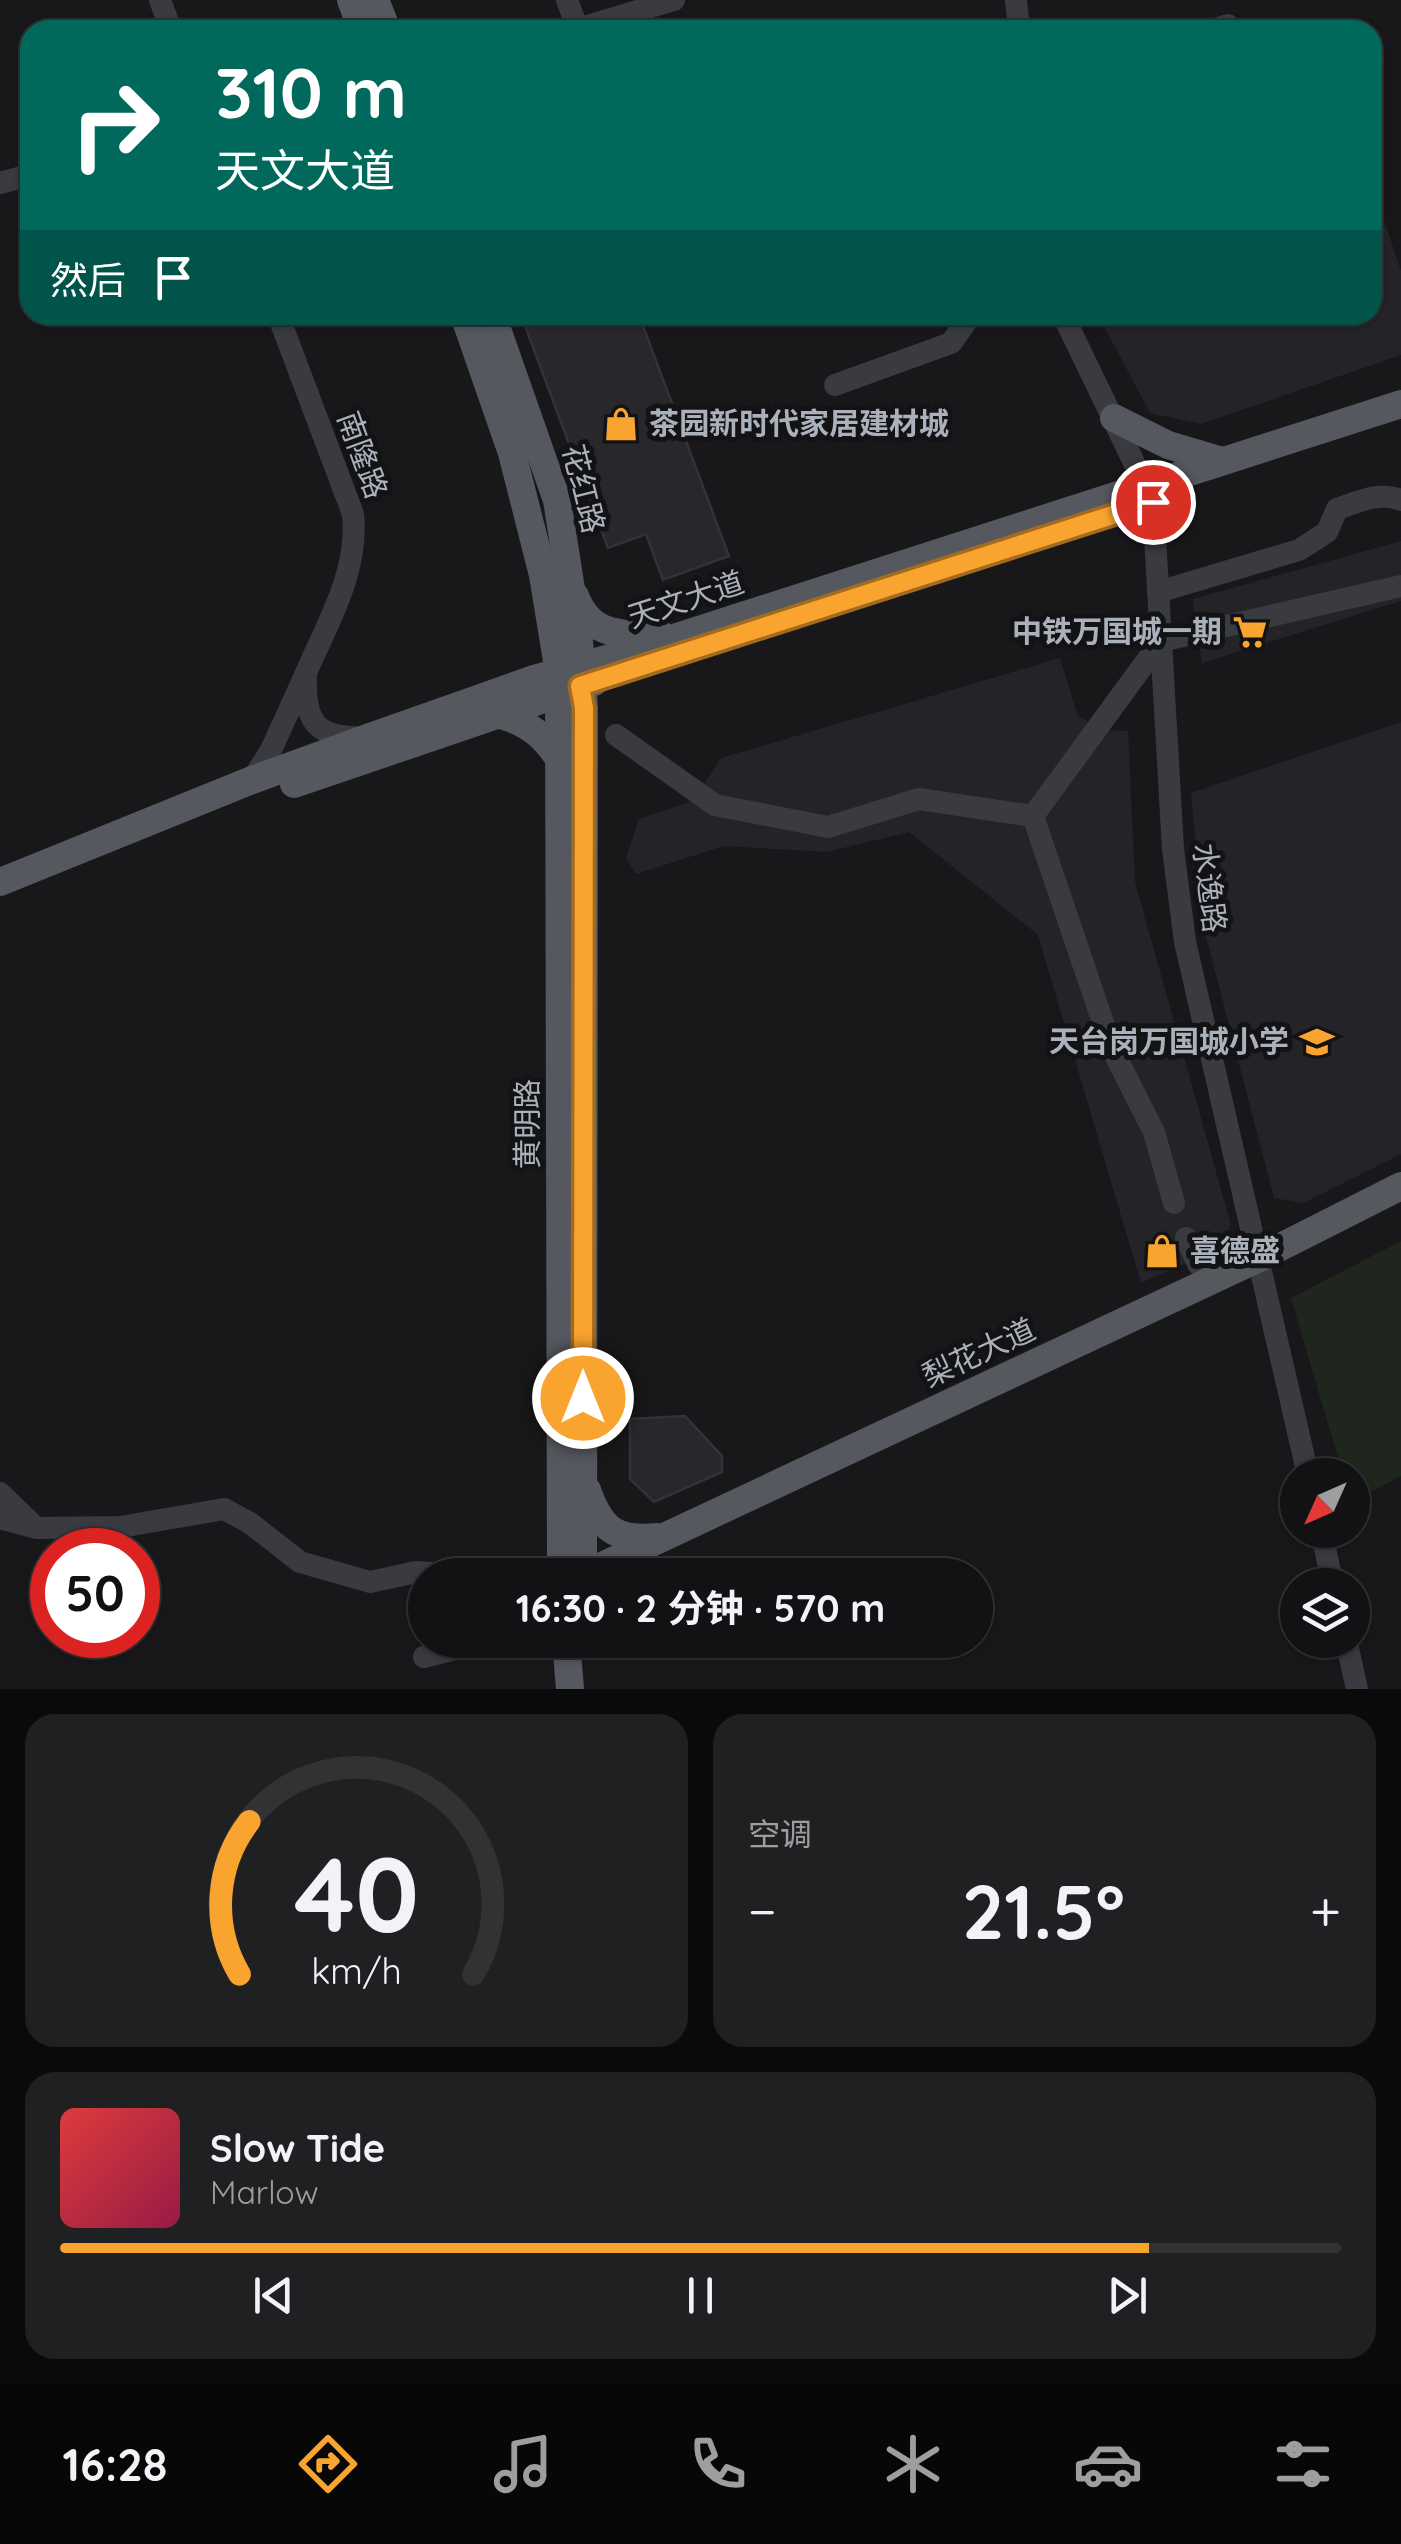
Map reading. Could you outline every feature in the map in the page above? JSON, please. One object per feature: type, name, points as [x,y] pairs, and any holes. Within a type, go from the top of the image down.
[{"type":"main road","name":"花红路","points":[[469,325],[526,448],[557,500],[571,586],[570,680]]},
{"type":"main road","name":"花红路","points":[[495,325],[526,448],[543,575],[570,680]]},
{"type":"main road","name":"天文大道","points":[[0,882],[252,780],[534,678],[570,680],[1149,495],[1222,461],[1401,404]]},
{"type":"main road","points":[[1114,418],[1168,445],[1222,461]]},
{"type":"main road","name":"天文大道","points":[[0,900],[258,796],[501,715],[570,680],[674,637],[1401,424]]},
{"type":"main road","points":[[571,586],[582,616],[610,632],[674,637]]},
{"type":"main road","name":"黄明路","points":[[561,1558],[560,760],[570,680]]},
{"type":"main road","name":"黄明路","points":[[570,680],[584,708],[582,1558]]},
{"type":"main road","points":[[501,715],[534,729],[560,760]]},
{"type":"main road","name":"梨花大道","points":[[661,1558],[1261,1266],[1401,1186]]},
{"type":"main road","name":"梨花大道","points":[[619,1558],[1401,1205]]},
{"type":"main road","points":[[582,1478],[595,1514],[610,1530],[631,1540],[664,1537]]},
{"type":"main road","points":[[567,1658],[570,1689]]},
{"type":"main road","points":[[586,1658],[588,1689]]},
{"type":"street","points":[[609,20],[674,0]]},
{"type":"street","name":"南隆路","points":[[252,780],[271,750],[306,673],[345,582],[356,538],[354,514],[282,325]]},
{"type":"street","points":[[835,384],[951,343],[964,325]]},
{"type":"street","name":"水逸路","points":[[1067,325],[1149,495],[1173,850],[1184,942],[1304,1458]]},
{"type":"street","points":[[1158,592],[1298,550],[1327,532],[1337,509],[1372,498],[1393,496],[1401,500]]},
{"type":"street","points":[[1034,816],[1161,641],[1401,586]]},
{"type":"street","points":[[306,673],[305,700],[315,724],[340,738],[373,736]]},
{"type":"street","points":[[616,735],[714,804],[828,828],[919,799],[1034,816]]},
{"type":"street","points":[[1034,816],[1112,1049],[1154,1132],[1174,1204]]},
{"type":"street","points":[[1186,1238],[1198,1264]]},
{"type":"street","points":[[0,1493],[36,1528]]},
{"type":"street","points":[[0,1518],[36,1528],[120,1526],[224,1510],[250,1523],[300,1562],[370,1582],[408,1574]]},
{"type":"street","points":[[1350,1658],[1357,1689]]},
{"type":"shaded area","points":[[1382,214],[1401,271],[1401,355],[1201,424],[1150,413],[1103,325],[1382,325]]},
{"type":"shaded area","name":"中铁万国城一期","points":[[1401,541],[1401,601],[1202,663],[1193,599]]},
{"type":"shaded area","points":[[1060,658],[1077,714],[1099,730],[1128,731],[1135,882],[1231,1225],[1219,1249],[1141,1283],[1038,935],[909,832],[827,852],[724,846],[636,874],[626,858],[639,819],[693,801],[721,758]]},
{"type":"shaded area","name":"天台岗万国城小学","points":[[1401,722],[1401,1154],[1303,1203],[1274,1198],[1204,929],[1191,793]]},
{"type":"shaded area","points":[[1401,1241],[1401,1476],[1370,1492],[1370,1458],[1338,1458],[1291,1298]]},
{"type":"building","name":"茶园新时代家居建材城","points":[[525,325],[643,325],[729,556],[663,580],[646,534],[608,548]]},
{"type":"building","points":[[685,1416],[722,1456],[722,1472],[654,1502],[630,1479],[630,1419]]},
{"type":"place","name":"茶园新时代家居建材城","points":[[621,424]]},
{"type":"place","name":"中铁万国城一期","points":[[1250,632]]},
{"type":"place","name":"天台岗万国城小学","points":[[1317,1042]]},
{"type":"place","name":"喜德盛","points":[[1162,1251]]},
{"type":"route","points":[[583,1398],[584,708],[580,686],[1153,502]]}]
